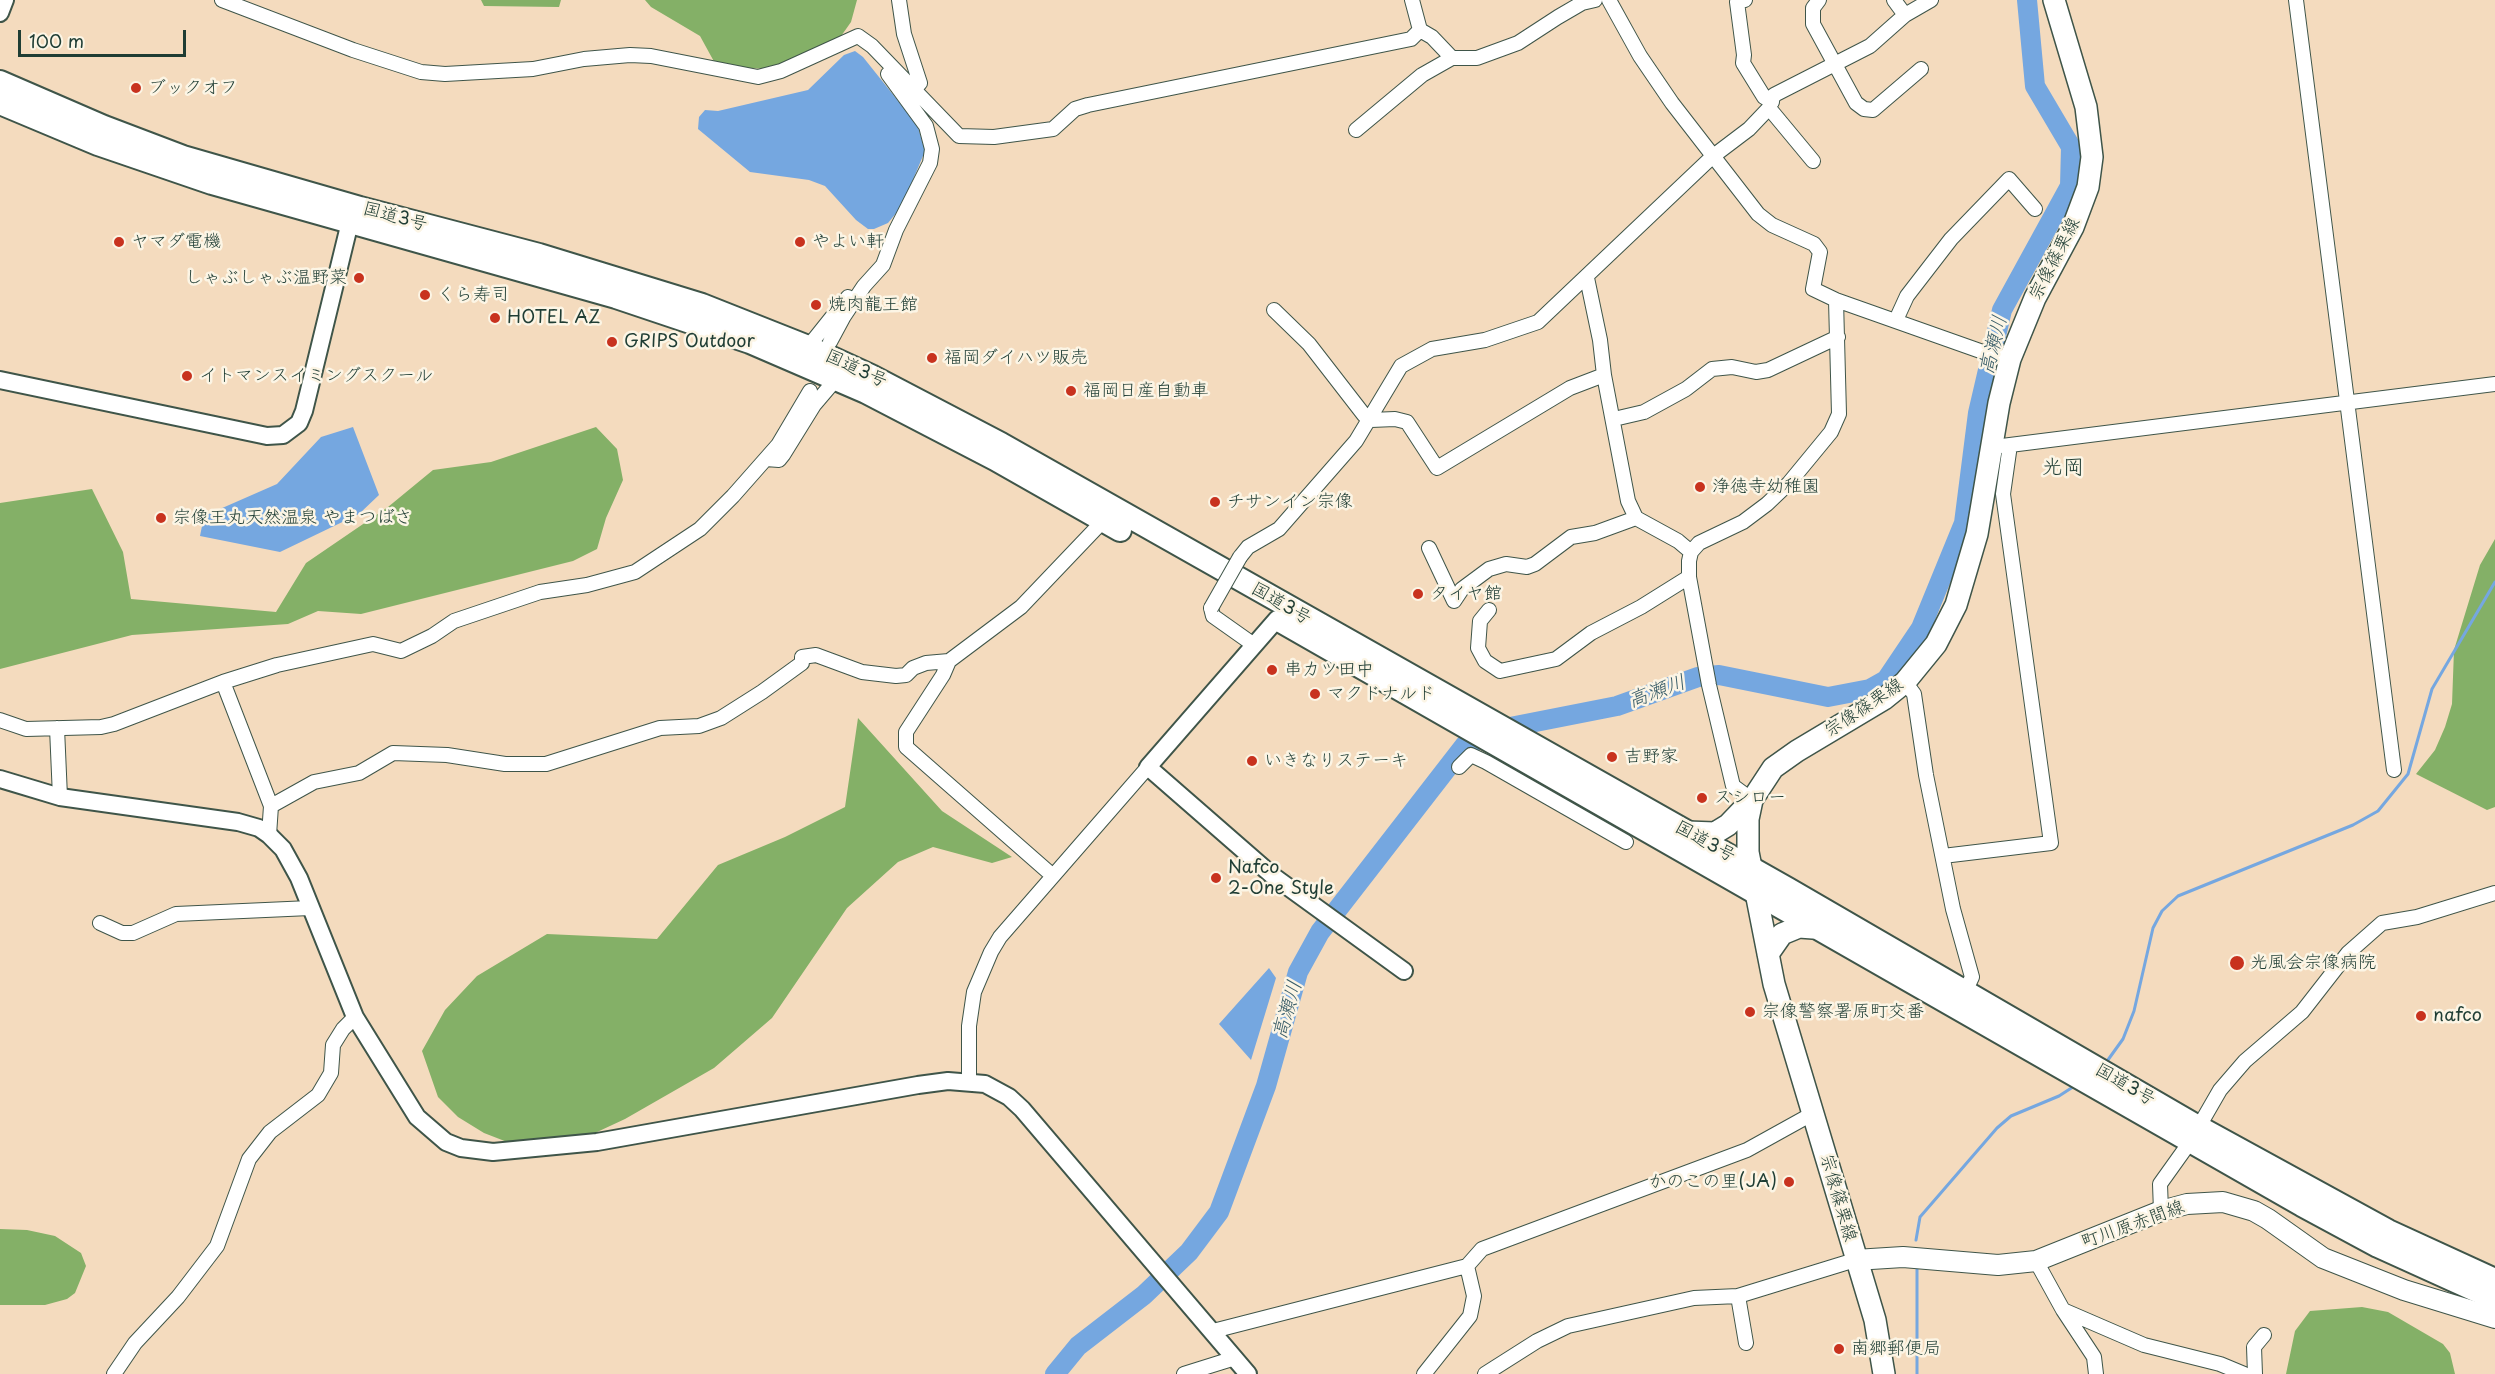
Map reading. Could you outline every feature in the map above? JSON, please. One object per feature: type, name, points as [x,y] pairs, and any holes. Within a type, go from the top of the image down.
[{"type":"highway","name":"国道3号","points":[[0,82],[104,127],[183,156],[702,305],[808,347],[956,419],[1509,743],[1758,896],[2083,1071]]},
{"type":"highway","name":"国道3号","points":[[0,103],[98,144],[212,183],[616,297],[739,338],[837,378],[958,440],[1276,619],[1475,724]]},
{"type":"highway","name":"国道3号","points":[[1509,743],[1687,832],[1752,868],[1964,994],[2083,1071],[2194,1134],[2378,1246],[2495,1299]]},
{"type":"highway","name":"国道3号","points":[[2194,1134],[2388,1231],[2495,1280]]},
{"type":"main road","name":"宗像篠栗線","points":[[1884,1374],[1875,1320],[1855,1260],[1830,1165],[1812,1114],[1774,984],[1747,836],[1752,800],[1773,768],[1865,711],[1905,682],[1936,644],[1956,605],[2000,447],[2010,359],[2035,298],[2082,207],[2092,157],[2086,107],[2054,0]]},
{"type":"main road","points":[[1687,832],[1715,833],[1728,825],[1752,800]]},
{"type":"main road","points":[[1768,954],[1782,934],[1799,927],[1814,928]]},
{"type":"main road","name":"町川原赤間線","points":[[1855,1260],[1903,1257],[1998,1265],[2036,1261],[2161,1211],[2208,1202],[2236,1205],[2268,1219],[2323,1258],[2404,1290],[2495,1318]]},
{"type":"street","points":[[0,13],[5,0]]},
{"type":"street","points":[[222,0],[260,12],[353,50],[421,72],[445,74],[533,69],[584,59],[630,55],[651,56],[758,76],[781,71],[858,36],[872,46],[959,136],[1018,136],[1053,129],[1076,109],[1088,105],[1411,39],[1420,30]]},
{"type":"street","points":[[899,0],[904,34],[920,83],[914,90]]},
{"type":"street","points":[[1412,0],[1420,30],[1432,37],[1452,58]]},
{"type":"street","points":[[1356,130],[1422,75],[1452,58],[1477,58],[1518,43],[1582,3],[1595,0]]},
{"type":"street","points":[[1609,0],[1640,56],[1713,157],[1758,214],[1772,225],[1814,244],[1820,252],[1813,288],[1836,300],[1983,352],[2010,359]]},
{"type":"street","points":[[1745,0],[1737,2],[1743,63],[1764,97],[1813,161]]},
{"type":"street","points":[[1894,0],[1905,15]]},
{"type":"street","points":[[1254,645],[1213,616],[1211,608],[1248,547],[1279,529],[1356,441],[1371,420],[1401,366],[1432,349],[1485,340],[1538,322],[1713,157],[1749,129],[1770,105],[1774,96],[1870,46],[1905,15],[1931,0]]},
{"type":"street","points":[[2296,0],[2394,770]]},
{"type":"street","points":[[1817,1],[1813,8],[1813,24],[1856,103],[1864,109],[1873,110],[1921,69]]},
{"type":"street","points":[[808,347],[848,297],[864,286],[884,265],[896,230],[930,163],[932,149],[926,126],[873,56],[872,46]]},
{"type":"street","points":[[1896,320],[1907,296],[1951,239],[2009,179],[2035,209]]},
{"type":"street","points":[[0,380],[267,436],[283,435],[299,423],[304,411],[350,222]]},
{"type":"street","points":[[1587,278],[1628,501],[1636,518],[1678,541],[1691,552]]},
{"type":"street","points":[[830,342],[864,286]]},
{"type":"street","points":[[1752,800],[1733,786],[1709,685],[1689,577],[1691,552],[1699,543],[1743,522],[1767,504],[1797,475],[1830,432],[1839,414],[1836,300]]},
{"type":"street","points":[[1274,310],[1309,344],[1364,415],[1371,420],[1395,419],[1407,422],[1437,468],[1570,388],[1604,375]]},
{"type":"street","points":[[1614,419],[1644,412],[1686,389],[1712,369],[1732,367],[1756,372],[1768,370],[1838,337]]},
{"type":"street","points":[[766,459],[779,460],[814,405],[837,378]]},
{"type":"street","points":[[1943,856],[2051,843],[2003,494],[2000,447],[2495,384]]},
{"type":"street","points":[[0,720],[26,729],[114,724],[223,682],[294,661],[374,644],[401,651],[432,636],[454,621],[540,592],[587,585],[635,572],[700,529],[778,445],[810,391]]},
{"type":"street","points":[[1429,548],[1454,601],[1462,589],[1489,569],[1506,564],[1527,567],[1535,564],[1571,537],[1595,533],[1636,518]]},
{"type":"street","points":[[1053,876],[906,747],[906,732],[943,675],[949,661],[1021,607],[1103,520]]},
{"type":"street","points":[[1490,610],[1480,621],[1478,648],[1485,661],[1500,670],[1556,659],[1591,633],[1641,607],[1689,577]]},
{"type":"street","points":[[969,1080],[969,1026],[974,992],[1000,937],[1276,619]]},
{"type":"street","points":[[271,806],[314,782],[359,773],[393,753],[447,755],[505,764],[546,764],[660,728],[699,726],[721,718],[762,692],[802,663],[802,657],[816,655],[862,672],[896,676],[906,675],[913,668],[926,663],[949,661]]},
{"type":"street","points":[[223,682],[271,806],[269,835]]},
{"type":"street","points":[[1905,682],[1914,694],[1926,775],[1953,909],[1971,977],[1964,994]]},
{"type":"street","points":[[57,728],[60,797]]},
{"type":"street","points":[[1459,766],[1471,755],[1626,842]]},
{"type":"street","points":[[1148,767],[1273,876],[1404,971]]},
{"type":"street","points":[[0,779],[60,797],[238,822],[259,828],[269,835],[283,849],[355,1017],[417,1117],[446,1142],[471,1150],[493,1152],[597,1142],[918,1085],[969,1080],[997,1089],[1022,1109],[1248,1374]]},
{"type":"street","points":[[2161,1211],[2160,1184],[2220,1090],[2245,1061],[2302,1012],[2348,953],[2382,923],[2417,917],[2495,893]]},
{"type":"street","points":[[100,923],[122,933],[133,933],[176,914],[310,908]]},
{"type":"street","points":[[114,1374],[135,1343],[178,1297],[217,1246],[249,1160],[270,1132],[318,1095],[331,1073],[333,1046],[343,1029],[355,1017]]},
{"type":"street","points":[[1213,1331],[1467,1266],[1482,1249],[1747,1150],[1812,1114]]},
{"type":"street","points":[[1485,1374],[1537,1341],[1568,1326],[1694,1298],[1738,1296],[1855,1260]]},
{"type":"street","points":[[2036,1261],[2063,1310],[2094,1357],[2096,1374]]},
{"type":"street","points":[[1424,1374],[1470,1316],[1474,1296],[1467,1266]]},
{"type":"street","points":[[1738,1296],[1746,1343]]},
{"type":"street","points":[[2063,1310],[2144,1345],[2220,1364],[2244,1374]]},
{"type":"street","points":[[2255,1374],[2254,1347],[2264,1335]]},
{"type":"street","points":[[1184,1374],[1235,1358]]},
{"type":"green space","points":[[481,0],[561,0],[559,7],[484,6]]},
{"type":"green space","points":[[645,0],[857,0],[851,22],[839,39],[776,69],[717,67],[700,36],[651,7]]},
{"type":"green space","points":[[596,427],[617,449],[623,480],[606,518],[597,549],[573,561],[361,614],[318,611],[288,624],[132,635],[0,669],[0,503],[92,489],[123,552],[131,599],[276,612],[306,563],[388,507],[433,470],[491,462]]},
{"type":"green space","points":[[2495,539],[2495,807],[2487,810],[2416,774],[2435,750],[2445,727],[2452,704],[2454,650],[2480,565]]},
{"type":"green space","points":[[858,718],[942,811],[1012,857],[992,863],[933,847],[898,862],[847,908],[772,1018],[714,1068],[625,1119],[567,1146],[533,1152],[484,1133],[458,1117],[438,1097],[422,1051],[445,1010],[477,976],[547,934],[657,939],[718,865],[785,837],[845,807]]},
{"type":"green space","points":[[0,1229],[27,1230],[55,1236],[81,1253],[86,1266],[75,1293],[67,1299],[45,1305],[0,1305]]},
{"type":"green space","points":[[2362,1307],[2388,1312],[2443,1344],[2450,1353],[2455,1374],[2286,1374],[2295,1331],[2310,1311]]},
{"type":"water","points":[[855,51],[863,57],[918,127],[925,151],[902,206],[888,223],[874,229],[868,229],[856,220],[825,186],[809,180],[750,172],[698,129],[699,117],[705,110],[718,111],[808,90],[844,55]]},
{"type":"water","points":[[353,427],[379,495],[359,514],[280,552],[200,536],[204,516],[277,484],[321,437]]},
{"type":"water","points":[[1269,968],[1276,978],[1251,1060],[1219,1024]]},
{"type":"waterway","name":"高瀬川","points":[[1055,1374],[1078,1346],[1144,1295],[1189,1252],[1219,1212],[1266,1086],[1298,972],[1320,932],[1465,745],[1505,728],[1617,706],[1698,677],[1719,675],[1828,697],[1870,689],[1886,680],[1921,628],[1964,523],[1978,413],[2002,310],[2070,186],[2071,147],[2035,86],[2027,0]]},
{"type":"waterway","points":[[2105,1064],[2123,1039],[2134,1011],[2153,928],[2162,911],[2178,896],[2353,825],[2378,811],[2408,774],[2432,689],[2495,582]]},
{"type":"waterway","points":[[1916,1240],[1920,1217],[1997,1128],[2011,1116],[2059,1096],[2076,1085]]},
{"type":"waterway","points":[[1917,1266],[1917,1374]]},
{"type":"place","name":"ブックオフ","points":[[136,88]]},
{"type":"place","name":"ヤマダ電機","points":[[119,242]]},
{"type":"place","name":"やよい軒","points":[[800,242]]},
{"type":"place","name":"しゃぶしゃぶ温野菜","points":[[359,278]]},
{"type":"place","name":"くら寿司","points":[[425,295]]},
{"type":"place","name":"焼肉龍王館","points":[[816,305]]},
{"type":"place","name":"HOTEL AZ","points":[[495,318]]},
{"type":"place","name":"GRIPS Outdoor","points":[[612,342]]},
{"type":"place","name":"福岡ダイハツ販売","points":[[932,358]]},
{"type":"place","name":"イトマンスイミングスクール","points":[[187,376]]},
{"type":"place","name":"福岡日産自動車","points":[[1071,391]]},
{"type":"place","name":"浄徳寺幼稚園","points":[[1700,487]]},
{"type":"place","name":"チサンイン宗像","points":[[1215,502]]},
{"type":"place","name":"宗像王丸天然温泉 やまつばさ","points":[[161,518]]},
{"type":"place","name":"タイヤ館","points":[[1418,594]]},
{"type":"place","name":"串カツ田中","points":[[1272,670]]},
{"type":"place","name":"マクドナルド","points":[[1315,694]]},
{"type":"place","name":"吉野家","points":[[1612,757]]},
{"type":"place","name":"いきなりステーキ","points":[[1252,761]]},
{"type":"place","name":"スシロー","points":[[1702,798]]},
{"type":"place","name":"Nafco 2-One Style","points":[[1216,878]]},
{"type":"place","name":"光風会宗像病院","points":[[2237,963]]},
{"type":"place","name":"宗像警察署原町交番","points":[[1750,1012]]},
{"type":"place","name":"nafco","points":[[2421,1016]]},
{"type":"place","name":"かのこの里(JA)","points":[[1789,1182]]},
{"type":"place","name":"南郷郵便局","points":[[1839,1349]]},
{"type":"district","name":"光岡","points":[[2063,468]]}]
